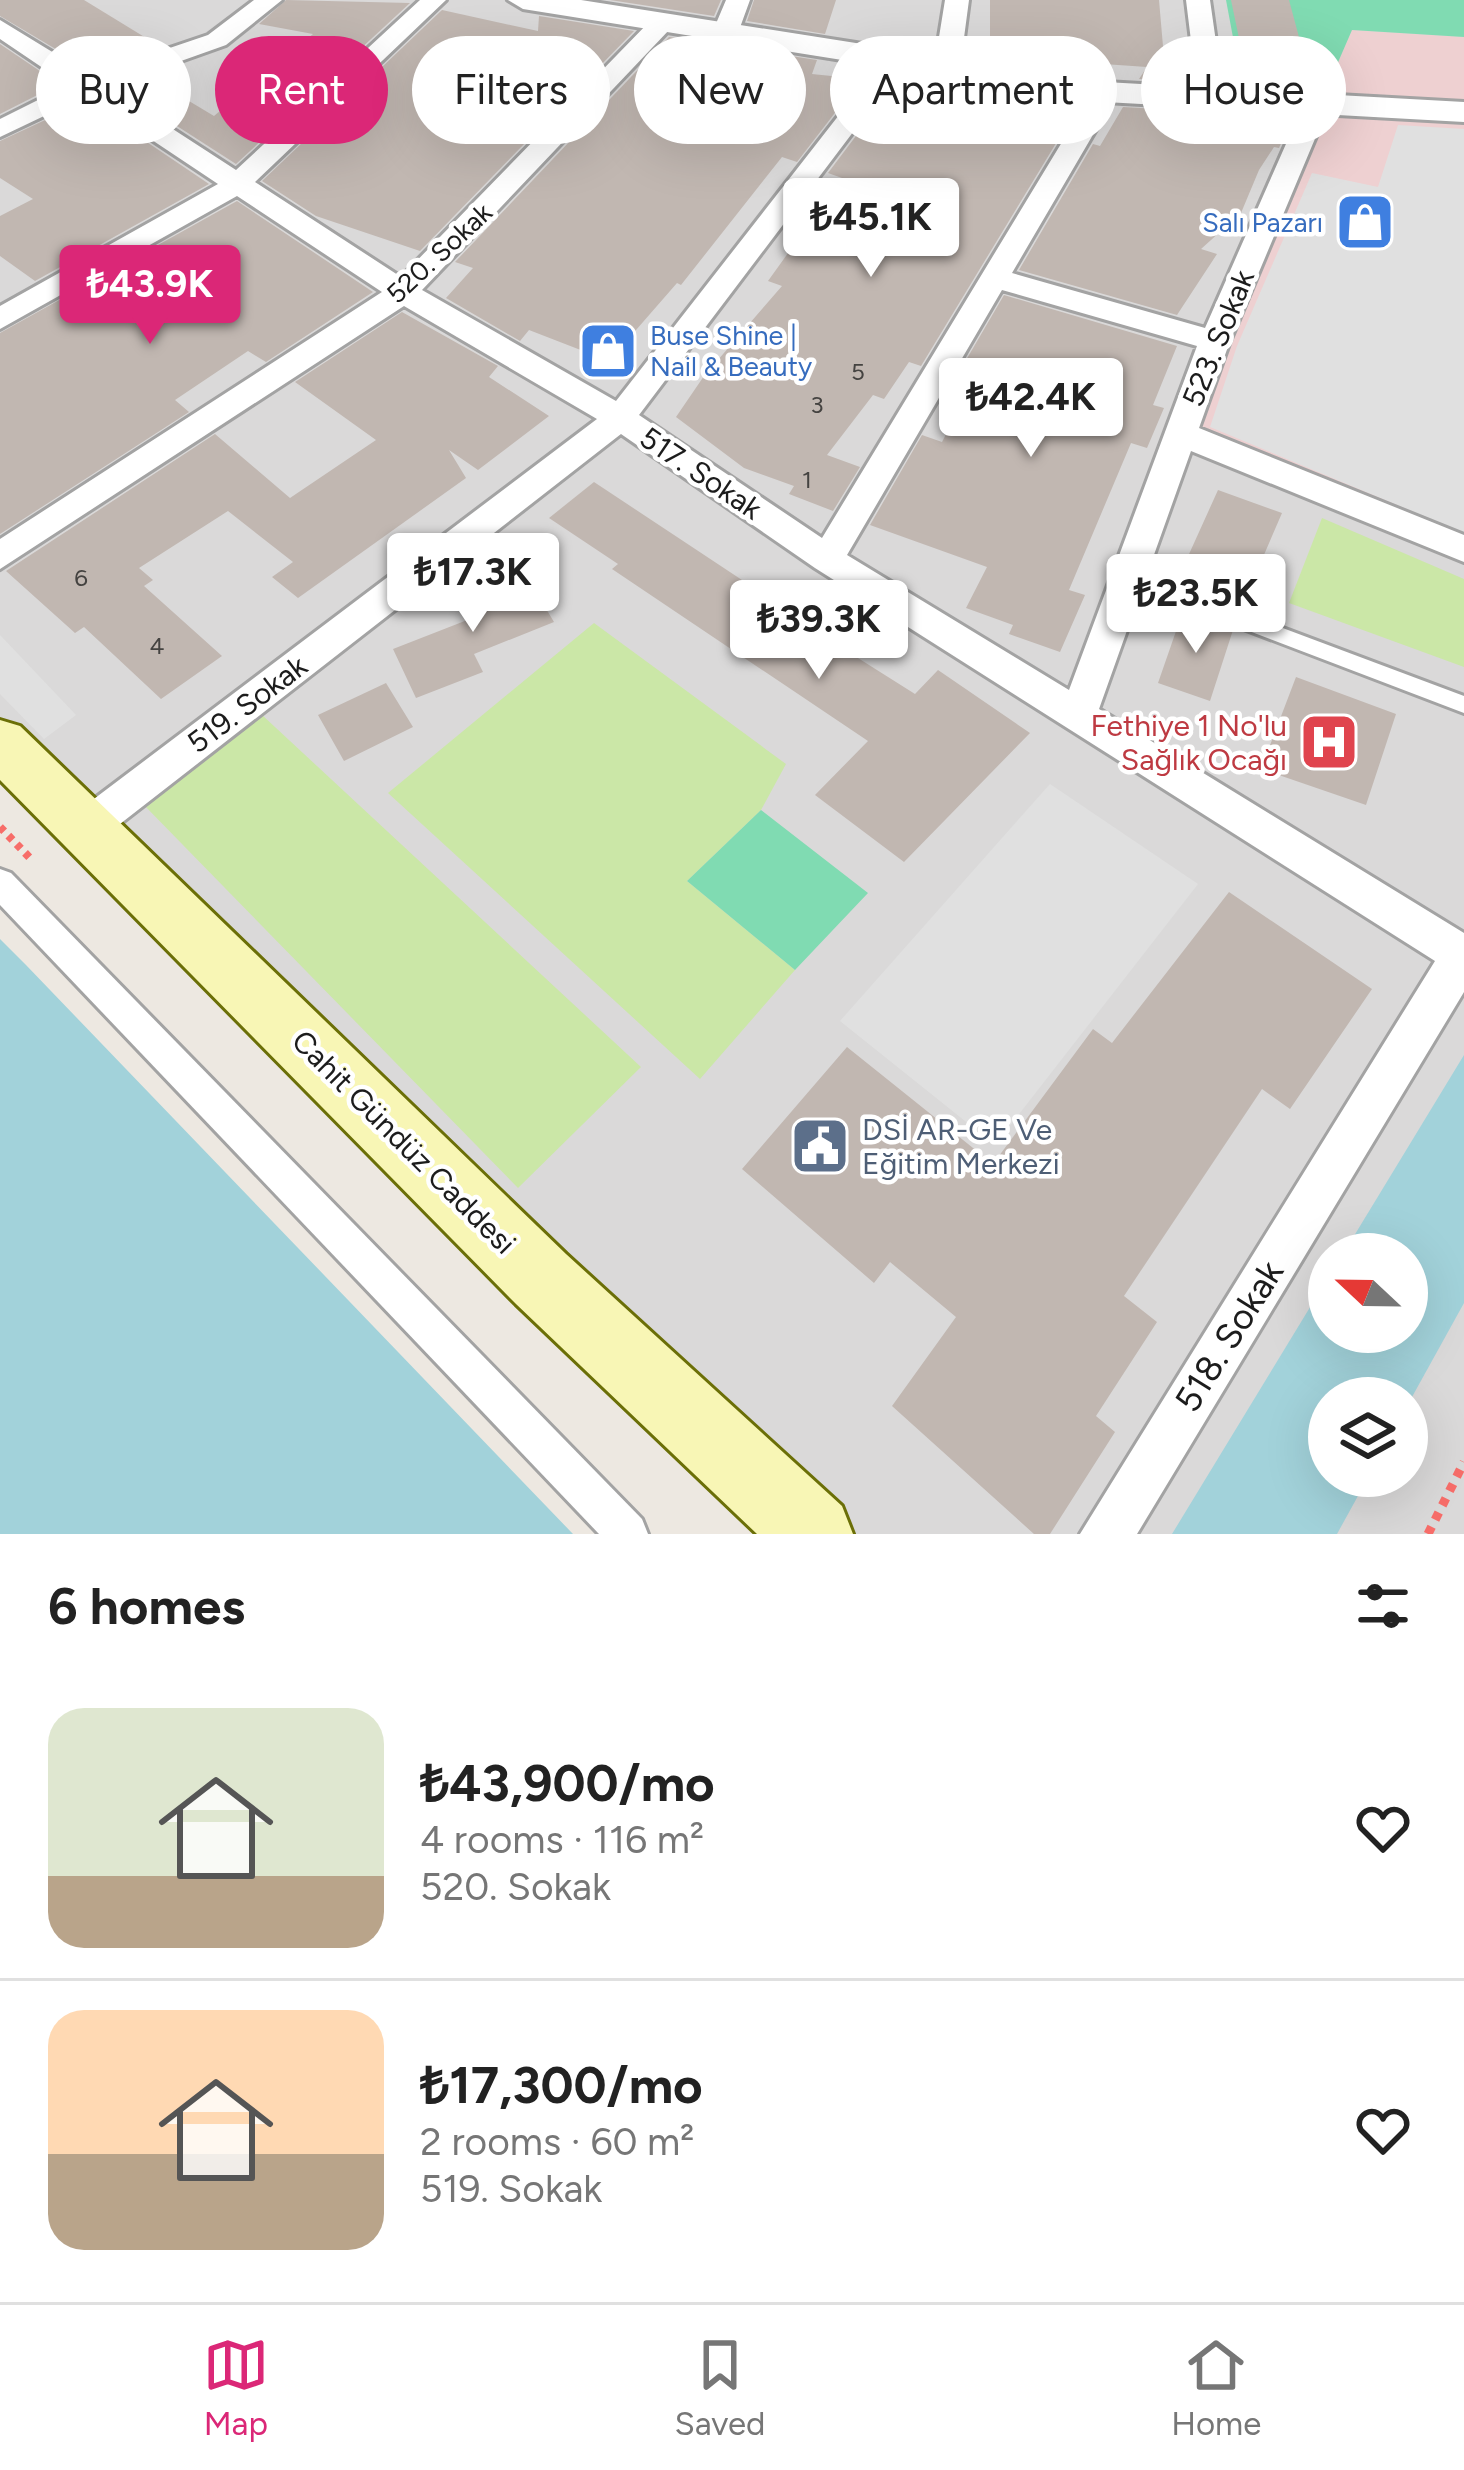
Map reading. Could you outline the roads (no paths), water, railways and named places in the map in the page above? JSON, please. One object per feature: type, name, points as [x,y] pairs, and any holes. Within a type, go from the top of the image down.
[{"type":"main road","name":"Cahit Gündüz Caddesi","points":[[0,742],[541,1279],[814,1534]]},
{"type":"street","points":[[191,49],[217,40],[270,0]]},
{"type":"street","points":[[0,319],[236,185],[434,0]]},
{"type":"street","points":[[523,0],[830,50]]},
{"type":"street","points":[[725,33],[738,0]]},
{"type":"street","points":[[951,36],[957,0]]},
{"type":"street","points":[[1198,0],[1203,36]]},
{"type":"street","name":"520. Sokak","points":[[0,556],[403,292],[661,25]]},
{"type":"street","name":"517. Sokak","points":[[0,28],[36,50]]},
{"type":"street","points":[[1346,105],[1464,112]]},
{"type":"street","points":[[0,129],[36,111]]},
{"type":"street","name":"517. Sokak","points":[[177,144],[403,292],[620,418],[827,559],[1463,954]]},
{"type":"street","name":"519. Sokak","points":[[88,826],[620,418],[830,144]]},
{"type":"street","points":[[827,559],[1075,144]]},
{"type":"street","name":"523. Sokak","points":[[1079,712],[1215,340],[1299,144]]},
{"type":"street","points":[[996,278],[1215,340]]},
{"type":"street","points":[[1180,434],[1464,549]]},
{"type":"street","points":[[0,883],[627,1534]]},
{"type":"street","name":"518. Sokak","points":[[1107,1534],[1463,954]]},
{"type":"lane","points":[[1128,577],[1464,705]]},
{"type":"water","points":[[0,939],[26,965],[573,1534],[0,1534]]},
{"type":"water","points":[[1464,1055],[1464,1303],[1423,1377],[1308,1377],[1308,1497],[1357,1497],[1337,1534],[1172,1534],[1308,1311],[1308,1353],[1428,1353],[1428,1233],[1356,1233]]},
{"type":"place","name":"Salı Pazarı","points":[[1365,222]]},
{"type":"place","name":"Buse Shine | Nail & Beauty","points":[[608,351]]},
{"type":"place","name":"Fethiye 1 No'lu Sağlık Ocağı","points":[[1329,742]]},
{"type":"place","name":"DSİ AR-GE Ve Eğitim Merkezi","points":[[820,1146]]}]
